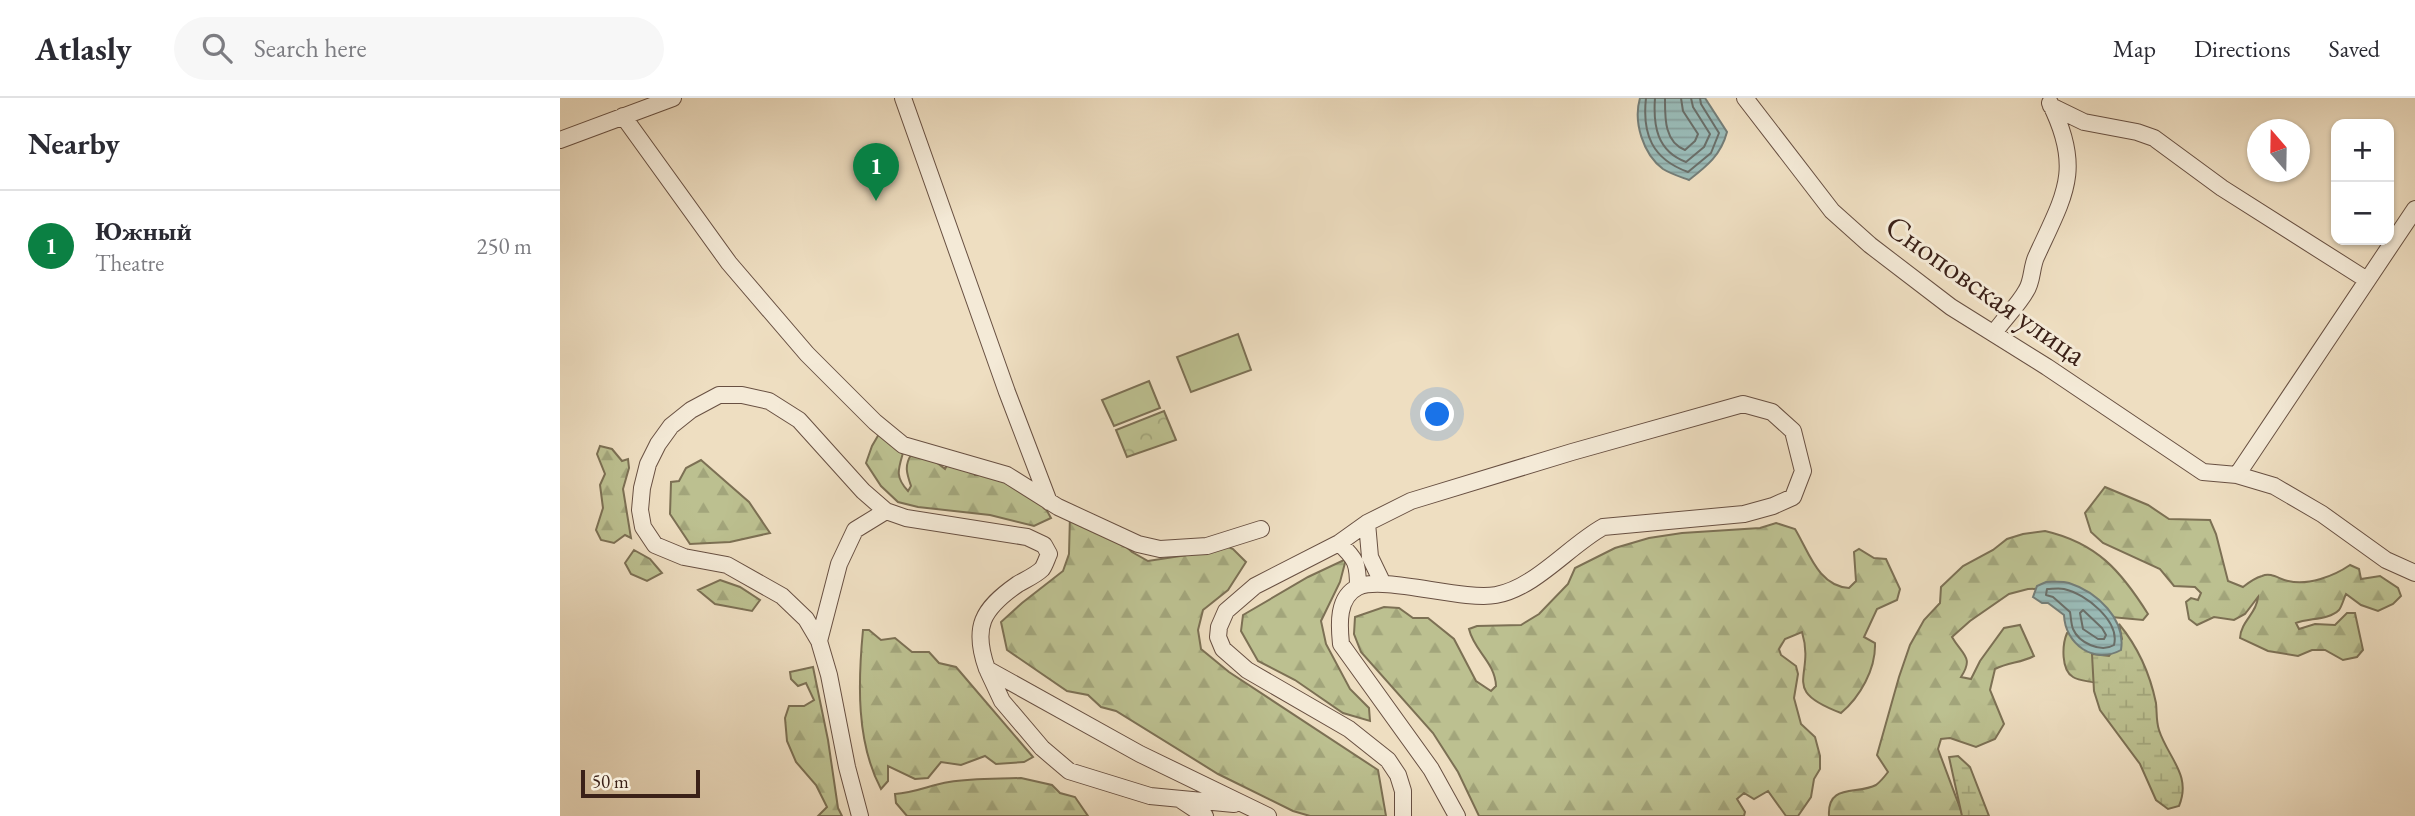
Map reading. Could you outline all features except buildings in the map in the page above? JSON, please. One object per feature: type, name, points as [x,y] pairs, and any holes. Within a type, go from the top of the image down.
[{"type":"street","points":[[560,140],[673,98]]},
{"type":"street","points":[[903,98],[1007,392],[1049,502]]},
{"type":"street","name":"Сноповская улица","points":[[1745,98],[1832,211],[1870,245],[1951,307],[2203,472],[2237,475],[2274,486],[2322,514],[2386,560],[2414,572]]},
{"type":"street","points":[[1994,333],[2027,290],[2034,260],[2064,196],[2069,167],[2066,146],[2049,102]]},
{"type":"street","points":[[2049,102],[2084,121],[2154,138],[2222,188],[2367,280]]},
{"type":"street","points":[[623,116],[729,262],[807,354],[875,422],[903,445],[1007,475],[1049,502],[1138,544],[1160,549],[1207,546],[1261,529]]},
{"type":"street","points":[[2237,475],[2415,209]]},
{"type":"street","points":[[860,816],[829,675],[819,641],[806,620],[782,596],[755,579],[727,565],[684,557],[654,545],[643,527],[640,510],[645,476],[658,444],[671,426],[691,410],[719,395],[742,395],[769,401],[799,420],[863,491],[886,511],[906,518],[1027,537],[1044,545],[1049,554],[1041,569],[1007,592],[980,625],[980,649],[1002,701],[1042,748],[1069,771],[1150,796],[1247,806]]},
{"type":"street","points":[[1403,816],[1398,775],[1388,760],[1349,729],[1247,670],[1223,649],[1218,637],[1226,611],[1255,586],[1339,543],[1367,523],[1411,501],[1742,404],[1772,412],[1794,431],[1803,471],[1793,497],[1773,506],[1744,514],[1603,527],[1517,587],[1497,595],[1473,597],[1383,584],[1358,587],[1347,598],[1338,620],[1341,644],[1431,769],[1457,816]]},
{"type":"street","points":[[819,641],[839,564],[855,530],[886,511]]},
{"type":"street","points":[[1367,523],[1370,557],[1383,584]]},
{"type":"street","points":[[1339,543],[1354,557],[1358,568],[1358,587]]},
{"type":"street","points":[[987,669],[1140,754],[1268,816]]},
{"type":"street","points":[[1178,798],[1205,816]]},
{"type":"green space","points":[[1238,334],[1251,370],[1191,392],[1177,357]]},
{"type":"green space","points":[[1149,381],[1160,408],[1114,426],[1102,400]]},
{"type":"green space","points":[[1164,411],[1176,440],[1127,457],[1116,430]]},
{"type":"green space","points":[[879,434],[903,453],[899,473],[901,482],[908,491],[911,486],[907,466],[911,455],[936,462],[945,469],[950,460],[969,462],[975,475],[991,474],[1037,493],[1051,518],[1034,526],[990,515],[918,507],[898,502],[881,486],[866,463]]},
{"type":"green space","points":[[600,446],[612,449],[622,461],[628,459],[629,468],[623,489],[631,538],[625,535],[614,543],[601,540],[596,530],[603,508],[600,485],[605,474],[597,454]]},
{"type":"green space","points":[[701,460],[749,502],[770,533],[730,542],[690,544],[670,514],[671,482],[679,481],[686,468]]},
{"type":"green space","points":[[2105,487],[2148,505],[2169,519],[2210,520],[2228,581],[2243,587],[2265,575],[2296,582],[2312,581],[2350,565],[2359,569],[2361,579],[2380,576],[2398,588],[2401,596],[2393,604],[2378,611],[2361,605],[2346,594],[2335,613],[2296,623],[2299,629],[2315,624],[2335,625],[2347,613],[2355,613],[2363,650],[2357,657],[2343,660],[2325,650],[2312,650],[2298,656],[2268,651],[2240,638],[2258,597],[2245,614],[2234,620],[2214,617],[2197,625],[2189,619],[2186,602],[2191,598],[2198,600],[2201,593],[2195,587],[2174,586],[2160,569],[2103,543],[2091,532],[2085,513]]},
{"type":"green space","points":[[1070,515],[1116,538],[1148,561],[1187,555],[1224,545],[1233,549],[1246,562],[1228,590],[1203,610],[1198,630],[1201,649],[1229,672],[1378,770],[1386,816],[1310,816],[1293,811],[1218,774],[1116,711],[1101,707],[1088,695],[1067,691],[1007,650],[1001,622],[1063,571],[1069,554]]},
{"type":"green space","points":[[1776,523],[1795,529],[1822,575],[1838,586],[1849,588],[1856,581],[1854,552],[1859,549],[1874,558],[1886,559],[1900,589],[1897,600],[1877,609],[1864,637],[1875,643],[1870,672],[1860,691],[1841,713],[1810,697],[1805,689],[1805,648],[1802,632],[1785,639],[1779,649],[1781,655],[1796,666],[1798,674],[1794,698],[1801,724],[1815,737],[1820,756],[1820,769],[1814,779],[1811,797],[1798,816],[1786,816],[1768,791],[1754,799],[1744,793],[1737,799],[1745,812],[1744,816],[1479,816],[1458,772],[1433,733],[1361,652],[1354,634],[1355,617],[1384,607],[1399,608],[1413,618],[1428,618],[1454,639],[1476,681],[1491,691],[1496,686],[1495,678],[1469,629],[1477,626],[1521,625],[1539,614],[1568,584],[1575,568],[1615,548],[1649,538],[1760,528]]},
{"type":"green space","points":[[2045,531],[2079,543],[2106,561],[2128,585],[2148,614],[2143,620],[2111,617],[2066,588],[2028,589],[2009,594],[1952,637],[1967,661],[1961,677],[1971,679],[1980,661],[2004,628],[2020,625],[2034,656],[1995,669],[1990,690],[2004,724],[1995,739],[1976,747],[1950,738],[1941,739],[1938,749],[1963,816],[1829,816],[1830,806],[1838,794],[1876,785],[1888,772],[1877,755],[1899,677],[1910,645],[1924,620],[1940,603],[1941,587],[1963,566],[2007,539]]},
{"type":"green space","points":[[634,550],[650,559],[662,573],[647,581],[631,574],[625,563]]},
{"type":"green space","points":[[1346,559],[1340,582],[1321,621],[1326,644],[1350,689],[1369,708],[1370,721],[1343,713],[1295,680],[1258,661],[1241,631],[1243,615],[1308,577]]},
{"type":"green space","points":[[720,580],[740,587],[760,600],[752,611],[715,604],[698,590]]},
{"type":"green space","points":[[2119,624],[2142,661],[2156,703],[2159,730],[2181,776],[2183,785],[2179,806],[2168,809],[2156,800],[2140,764],[2100,710],[2094,691],[2092,654],[2109,656],[2122,639]]},
{"type":"green space","points":[[863,630],[869,630],[881,640],[895,638],[912,652],[929,652],[939,663],[956,667],[1033,757],[1024,762],[996,764],[985,756],[961,765],[941,762],[928,778],[915,779],[888,766],[888,781],[881,789],[867,752],[863,732],[860,670]]},
{"type":"green space","points":[[2073,631],[2091,640],[2096,683],[2075,678],[2066,669],[2064,644],[2067,633]]},
{"type":"green space","points":[[813,667],[838,808],[842,816],[818,816],[827,807],[816,785],[796,762],[787,741],[785,718],[789,706],[804,706],[814,700],[806,683],[798,686],[791,679],[790,672]]},
{"type":"green space","points":[[1958,756],[1970,767],[1989,816],[1962,816],[1949,757]]},
{"type":"green space","points":[[1021,778],[1052,785],[1060,793],[1075,797],[1088,816],[907,816],[896,803],[895,794],[942,783]]},
{"type":"water","points":[[1640,98],[1705,98],[1727,132],[1717,154],[1689,180],[1663,169],[1650,155],[1639,127]]},
{"type":"water","points":[[2046,582],[2069,583],[2099,600],[2119,628],[2121,650],[2101,655],[2091,653],[2075,643],[2064,615],[2048,603],[2042,603],[2033,597],[2037,586]]},
{"type":"place","name":"Южный","points":[[876,201]]}]
